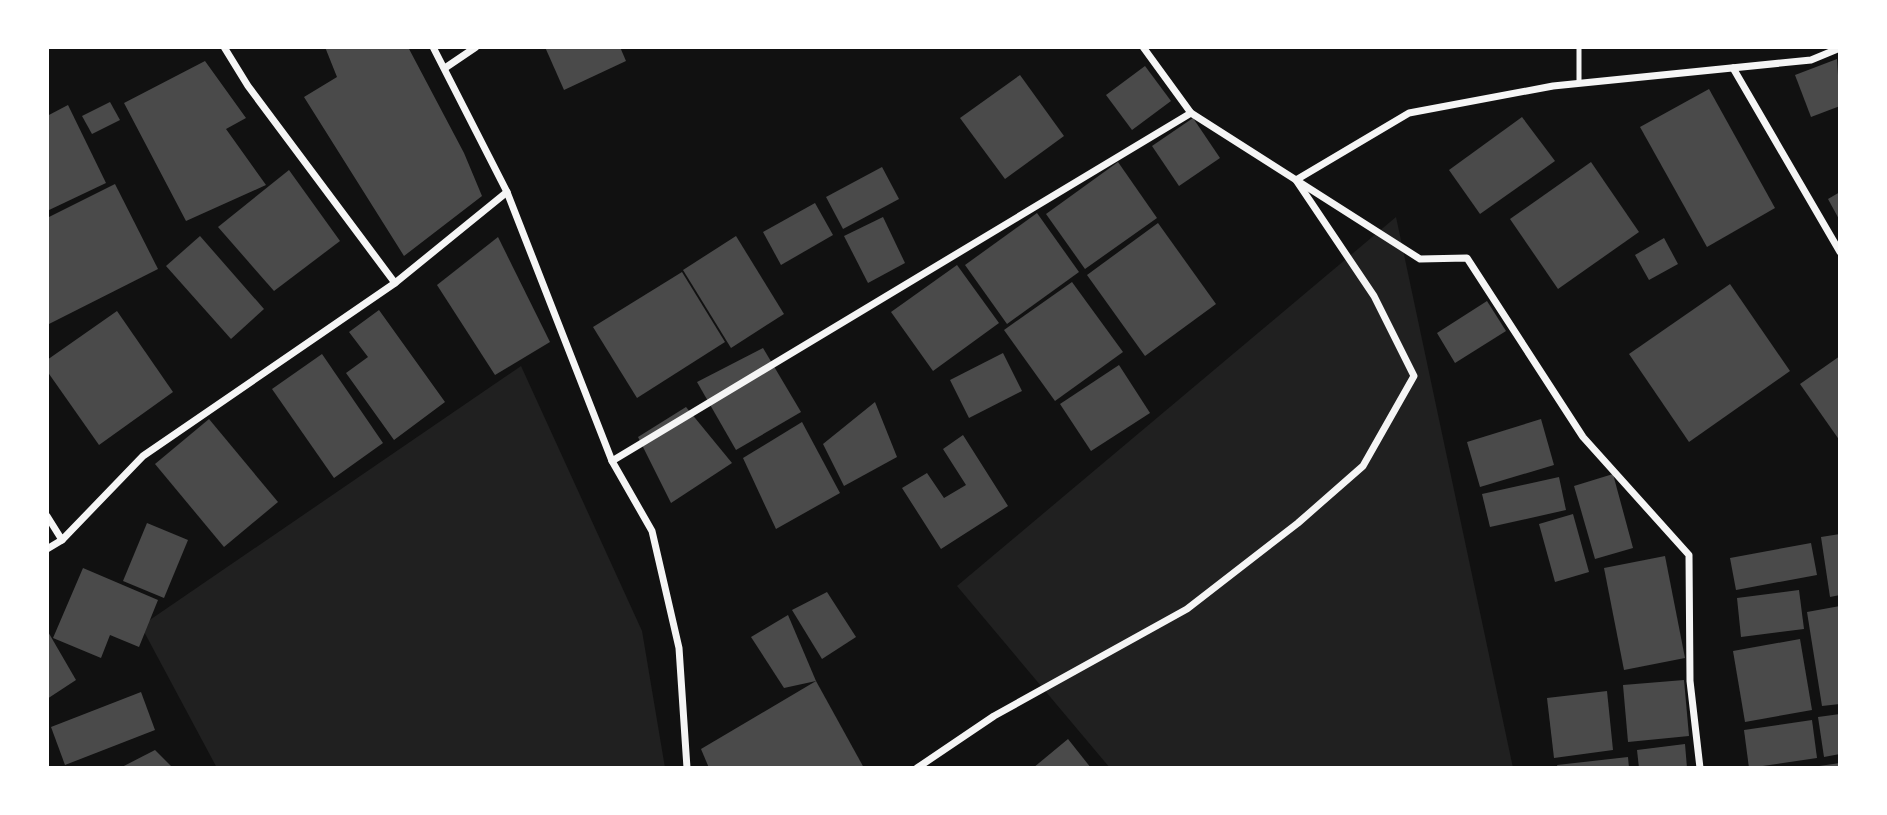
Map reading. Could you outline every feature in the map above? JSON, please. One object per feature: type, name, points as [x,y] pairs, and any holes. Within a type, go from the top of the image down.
[{"type":"street","points":[[224,47],[248,86],[395,283]]},
{"type":"street","points":[[433,47],[507,192],[612,461],[652,531],[678,648],[687,768]]},
{"type":"street","points":[[445,68],[476,47]]},
{"type":"street","points":[[1143,47],[1191,113],[1420,259],[1467,258],[1583,437],[1689,555],[1690,681],[1700,768]]},
{"type":"street","points":[[1296,180],[1409,113],[1579,83],[1811,60],[1840,48]]},
{"type":"street","points":[[1733,68],[1840,252]]},
{"type":"street","points":[[612,461],[1191,113]]},
{"type":"street","points":[[917,768],[932,764],[994,716],[1187,608],[1298,523],[1363,466],[1414,376],[1374,296],[1296,180]]},
{"type":"street","points":[[47,549],[62,540],[143,456],[395,283],[507,192]]},
{"type":"street","points":[[47,516],[62,540]]},
{"type":"lane","points":[[1579,47],[1579,83]]},
{"type":"shaded area","points":[[1396,217],[1513,768],[1110,768],[957,586]]},
{"type":"shaded area","points":[[521,366],[642,631],[665,768],[217,768],[141,626]]},
{"type":"building","points":[[325,47],[408,47],[464,153],[482,196],[404,256],[304,97],[337,77]]},
{"type":"building","points":[[545,47],[620,47],[626,61],[564,90]]},
{"type":"building","points":[[1837,59],[1840,106],[1811,117],[1795,75]]},
{"type":"building","points":[[205,61],[246,118],[226,129],[266,185],[186,221],[124,103]]},
{"type":"building","points":[[1145,66],[1171,101],[1132,130],[1106,95]]},
{"type":"building","points":[[1020,75],[1064,136],[1005,179],[960,118]]},
{"type":"building","points":[[1709,89],[1775,208],[1707,247],[1640,127]]},
{"type":"building","points":[[110,102],[120,120],[92,134],[82,116]]},
{"type":"building","points":[[68,105],[106,183],[47,211],[47,116]]},
{"type":"building","points":[[1522,117],[1555,161],[1480,214],[1449,170]]},
{"type":"building","points":[[1193,118],[1220,158],[1179,186],[1152,146]]},
{"type":"building","points":[[1118,162],[1157,218],[1085,269],[1046,214]]},
{"type":"building","points":[[1591,162],[1639,232],[1558,289],[1510,219]]},
{"type":"building","points":[[882,167],[899,199],[843,229],[826,197]]},
{"type":"building","points":[[289,170],[340,241],[274,291],[218,227]]},
{"type":"building","points":[[115,184],[158,269],[47,325],[47,218]]},
{"type":"building","points":[[1840,192],[1840,221],[1828,199]]},
{"type":"building","points":[[815,203],[833,235],[781,265],[763,232]]},
{"type":"building","points":[[1037,213],[1079,272],[1007,324],[965,265]]},
{"type":"building","points":[[883,217],[905,263],[868,283],[844,236]]},
{"type":"building","points":[[1158,223],[1216,304],[1145,356],[1087,275]]},
{"type":"building","points":[[200,236],[264,309],[231,339],[166,266]]},
{"type":"building","points":[[736,236],[784,314],[731,348],[683,270]]},
{"type":"building","points":[[498,237],[550,342],[495,375],[437,285]]},
{"type":"building","points":[[1664,238],[1678,264],[1649,280],[1635,255]]},
{"type":"building","points":[[957,265],[999,323],[933,371],[891,312]]},
{"type":"building","points":[[682,272],[725,342],[637,398],[593,327]]},
{"type":"building","points":[[1072,282],[1123,352],[1055,401],[1004,330]]},
{"type":"building","points":[[1730,284],[1790,371],[1689,442],[1629,354]]},
{"type":"building","points":[[1487,301],[1506,331],[1455,363],[1437,333]]},
{"type":"building","points":[[379,310],[445,402],[394,440],[346,373],[368,357],[349,332]]},
{"type":"building","points":[[117,311],[173,392],[99,445],[47,371],[47,360]]},
{"type":"building","points":[[763,348],[801,412],[736,450],[697,382]]},
{"type":"building","points":[[1003,353],[1022,391],[969,418],[950,380]]},
{"type":"building","points":[[322,354],[383,443],[334,478],[272,389]]},
{"type":"building","points":[[1840,356],[1840,441],[1800,384]]},
{"type":"building","points":[[1119,365],[1150,413],[1091,451],[1060,404]]},
{"type":"building","points":[[875,402],[897,457],[844,486],[823,444]]},
{"type":"building","points":[[686,407],[732,463],[671,503],[638,437]]},
{"type":"building","points":[[209,419],[278,502],[224,547],[155,464]]},
{"type":"building","points":[[1541,419],[1554,465],[1480,487],[1467,442]]},
{"type":"building","points":[[802,422],[840,493],[776,529],[743,458]]},
{"type":"building","points":[[963,435],[1008,506],[941,549],[902,488],[927,473],[944,498],[966,485],[943,449]]},
{"type":"building","points":[[1613,474],[1633,548],[1595,559],[1574,486]]},
{"type":"building","points":[[1559,477],[1566,510],[1490,527],[1482,494]]},
{"type":"building","points":[[1573,514],[1589,572],[1555,582],[1539,524]]},
{"type":"building","points":[[147,523],[188,540],[164,598],[123,581]]},
{"type":"building","points":[[1840,534],[1840,595],[1830,597],[1821,537]]},
{"type":"building","points":[[1811,543],[1817,575],[1736,590],[1730,558]]},
{"type":"building","points":[[1665,556],[1685,658],[1624,670],[1604,568]]},
{"type":"building","points":[[83,568],[158,600],[139,647],[110,635],[101,658],[53,638]]},
{"type":"building","points":[[1799,590],[1804,629],[1741,637],[1737,598]]},
{"type":"building","points":[[827,592],[856,637],[822,659],[792,610]]},
{"type":"building","points":[[1840,606],[1840,704],[1822,706],[1807,612]]},
{"type":"building","points":[[788,615],[816,681],[784,688],[751,637]]},
{"type":"building","points":[[47,630],[76,680],[47,699]]},
{"type":"building","points":[[1800,639],[1812,710],[1745,722],[1733,651]]},
{"type":"building","points":[[1684,680],[1689,736],[1628,742],[1623,685]]},
{"type":"building","points":[[816,681],[864,768],[709,768],[701,749]]},
{"type":"building","points":[[1607,691],[1613,750],[1554,758],[1547,698]]},
{"type":"building","points":[[141,692],[155,730],[65,765],[51,727]]},
{"type":"building","points":[[1840,714],[1840,754],[1824,757],[1818,717]]},
{"type":"building","points":[[1812,720],[1817,758],[1749,768],[1744,730]]},
{"type":"building","points":[[1068,739],[1091,768],[1033,768]]},
{"type":"building","points":[[1685,744],[1687,768],[1639,768],[1637,750]]},
{"type":"building","points":[[155,750],[173,768],[120,768]]},
{"type":"building","points":[[1628,757],[1629,768],[1558,768],[1557,765]]},
{"type":"building","points":[[1840,763],[1840,768],[1819,768],[1819,766]]}]
